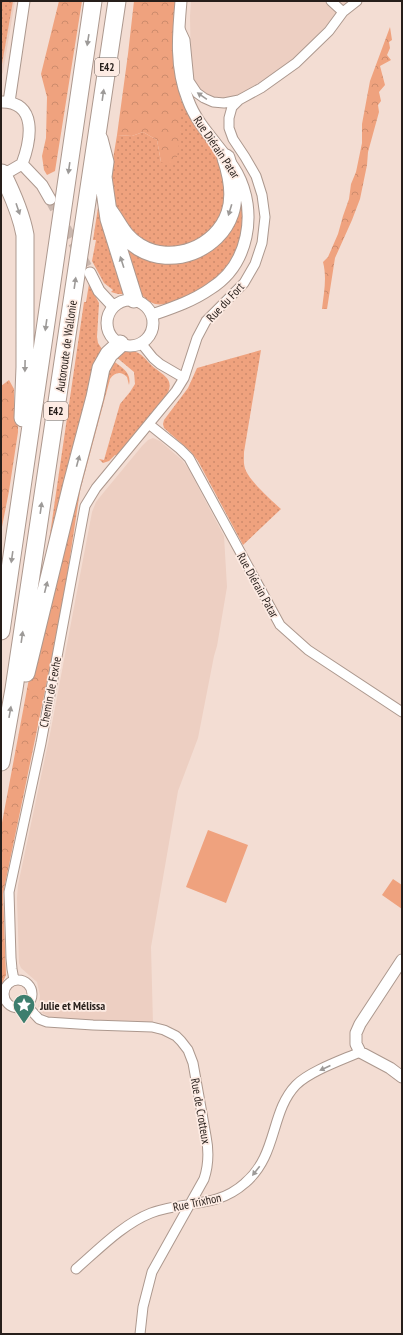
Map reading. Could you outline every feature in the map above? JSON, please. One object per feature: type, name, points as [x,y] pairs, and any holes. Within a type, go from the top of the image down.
[{"type":"highway","name":"Autoroute de Wallonie","points":[[1,631],[94,1]]},
{"type":"highway","name":"Autoroute de Wallonie","points":[[1,762],[14,690],[117,1]]},
{"type":"highway","points":[[97,133],[105,162],[103,177],[104,191],[110,226],[134,300]]},
{"type":"highway","points":[[108,210],[126,238],[140,248],[165,256],[177,256],[195,250],[210,241],[217,234],[225,224],[230,213],[233,194],[232,182],[226,158]]},
{"type":"highway","points":[[2,173],[15,200],[25,235],[25,366],[23,418],[30,435]]},
{"type":"highway","points":[[14,690],[28,671],[44,596],[101,368],[109,354],[120,344]]},
{"type":"street","points":[[2,173],[16,169],[22,164],[30,126],[29,120],[22,108],[5,102],[24,1]]},
{"type":"street","name":"Rue Diérain Patar","points":[[152,315],[189,300],[210,289],[226,276],[238,258],[245,240],[248,213],[243,188],[236,172],[204,128],[188,100],[179,68],[178,48],[181,1]]},
{"type":"street","points":[[331,1],[343,12]]},
{"type":"street","points":[[179,26],[185,40],[189,82],[197,93],[204,98],[213,102],[224,103],[239,100],[261,88],[296,63],[329,31],[343,12],[357,1]]},
{"type":"street","name":"Rue du Fort","points":[[150,425],[169,401],[184,378],[197,338],[206,321],[244,283],[255,264],[262,243],[265,217],[262,195],[256,176],[233,139],[229,128],[232,107],[239,100]]},
{"type":"street","points":[[22,164],[42,185],[50,199]]},
{"type":"street","points":[[90,273],[99,291],[113,306]]},
{"type":"street","points":[[126,300],[134,300],[145,305],[152,315],[152,331],[145,340],[134,345],[127,346],[114,340],[107,327],[109,312],[113,306],[126,300]]},
{"type":"street","points":[[141,343],[160,364],[184,378]]},
{"type":"street","name":"Rue Diérain Patar","points":[[150,425],[189,458],[280,625],[308,650],[402,712]]},
{"type":"street","name":"Chemin de Fexhe","points":[[14,980],[11,958],[9,892],[40,743],[86,506],[96,488],[150,425]]},
{"type":"street","points":[[402,960],[360,1024],[356,1033],[356,1044],[360,1052],[390,1068],[402,1077]]},
{"type":"street","points":[[14,980],[20,980],[30,986],[32,996],[30,1002],[26,1006],[17,1008],[8,1004],[4,995],[4,990],[6,986],[14,980]]},
{"type":"street","points":[[1,1011],[8,1004]]},
{"type":"street","name":"Rue de Crotteux","points":[[26,1006],[39,1020],[47,1022],[152,1027],[170,1032],[181,1041],[188,1050],[193,1063],[209,1157],[208,1164],[204,1179],[152,1272],[143,1307],[140,1334]]},
{"type":"street","name":"Rue Trixhon","points":[[76,1269],[117,1235],[143,1217],[156,1211],[219,1199],[231,1194],[245,1184],[263,1161],[283,1107],[288,1096],[296,1085],[311,1074],[360,1052]]},
{"type":"shaded area","points":[[1,1],[15,1],[1,77]]},
{"type":"shaded area","points":[[191,1],[350,1],[293,60],[237,97],[216,99],[199,89],[191,74]]},
{"type":"shaded area","points":[[153,438],[160,441],[182,460],[188,468],[224,536],[227,587],[217,646],[198,738],[178,791],[151,947],[153,1024],[48,1019],[48,1016],[38,1009],[40,996],[37,982],[21,968],[19,963],[18,885],[50,734],[92,512],[96,502],[104,492],[142,446],[148,440]]},
{"type":"green space","points":[[1,1],[13,1],[1,70]]},
{"type":"green space","points":[[59,1],[82,1],[55,171],[47,175],[44,170],[42,156],[46,138],[47,97],[41,74]]},
{"type":"green space","points":[[134,1],[176,1],[174,20],[175,69],[181,100],[181,131],[176,163],[168,165],[161,162],[157,140],[143,132],[132,136],[117,135]]},
{"type":"green space","points":[[390,27],[392,40],[389,42],[390,48],[387,55],[391,60],[380,66],[385,85],[379,92],[381,101],[378,105],[379,112],[368,152],[360,199],[335,258],[327,309],[322,309],[325,279],[323,262],[328,257],[338,234],[349,199],[351,184],[356,172],[362,143],[362,124],[370,81]]},
{"type":"green space","points":[[181,100],[192,121],[220,159],[229,200],[211,235],[178,251],[136,241],[114,205],[111,178],[117,135],[132,136],[143,132],[157,140],[161,162],[181,131]]},
{"type":"green space","points":[[236,192],[243,210],[242,230],[235,253],[222,271],[215,279],[206,285],[174,302],[167,304],[155,304],[146,299],[138,291],[122,239],[132,247],[201,252]]},
{"type":"green space","points":[[99,201],[128,294],[111,292],[113,290],[104,283],[92,261],[96,240],[93,240]]},
{"type":"green space","points":[[89,284],[99,303],[97,337],[98,343],[104,352],[43,582],[84,302],[86,302]]},
{"type":"green space","points":[[261,350],[244,452],[244,464],[246,471],[252,480],[281,509],[243,545],[198,461],[190,451],[164,428],[163,424],[164,420],[188,388],[197,368]]},
{"type":"green space","points":[[123,351],[139,353],[168,379],[170,386],[167,395],[117,456],[115,455],[109,461],[103,463],[99,459],[104,460],[120,404],[135,384],[134,372],[115,356]]},
{"type":"green space","points":[[112,360],[125,370],[130,380],[129,385],[127,377],[120,373],[114,375],[110,379],[80,491],[75,489]]},
{"type":"green space","points":[[9,380],[14,389],[14,405],[18,414],[18,432],[1,532],[1,386]]},
{"type":"green space","points":[[75,489],[80,491],[67,577],[3,894],[6,975],[1,986],[1,828],[31,668]]},
{"type":"green space","points":[[208,830],[248,845],[226,903],[186,887]]},
{"type":"green space","points":[[393,879],[402,885],[402,909],[382,895]]},
{"type":"tunnel","points":[[50,199],[90,273]]},
{"type":"place","name":"Julie et Mélissa","points":[[24,1024]]}]
